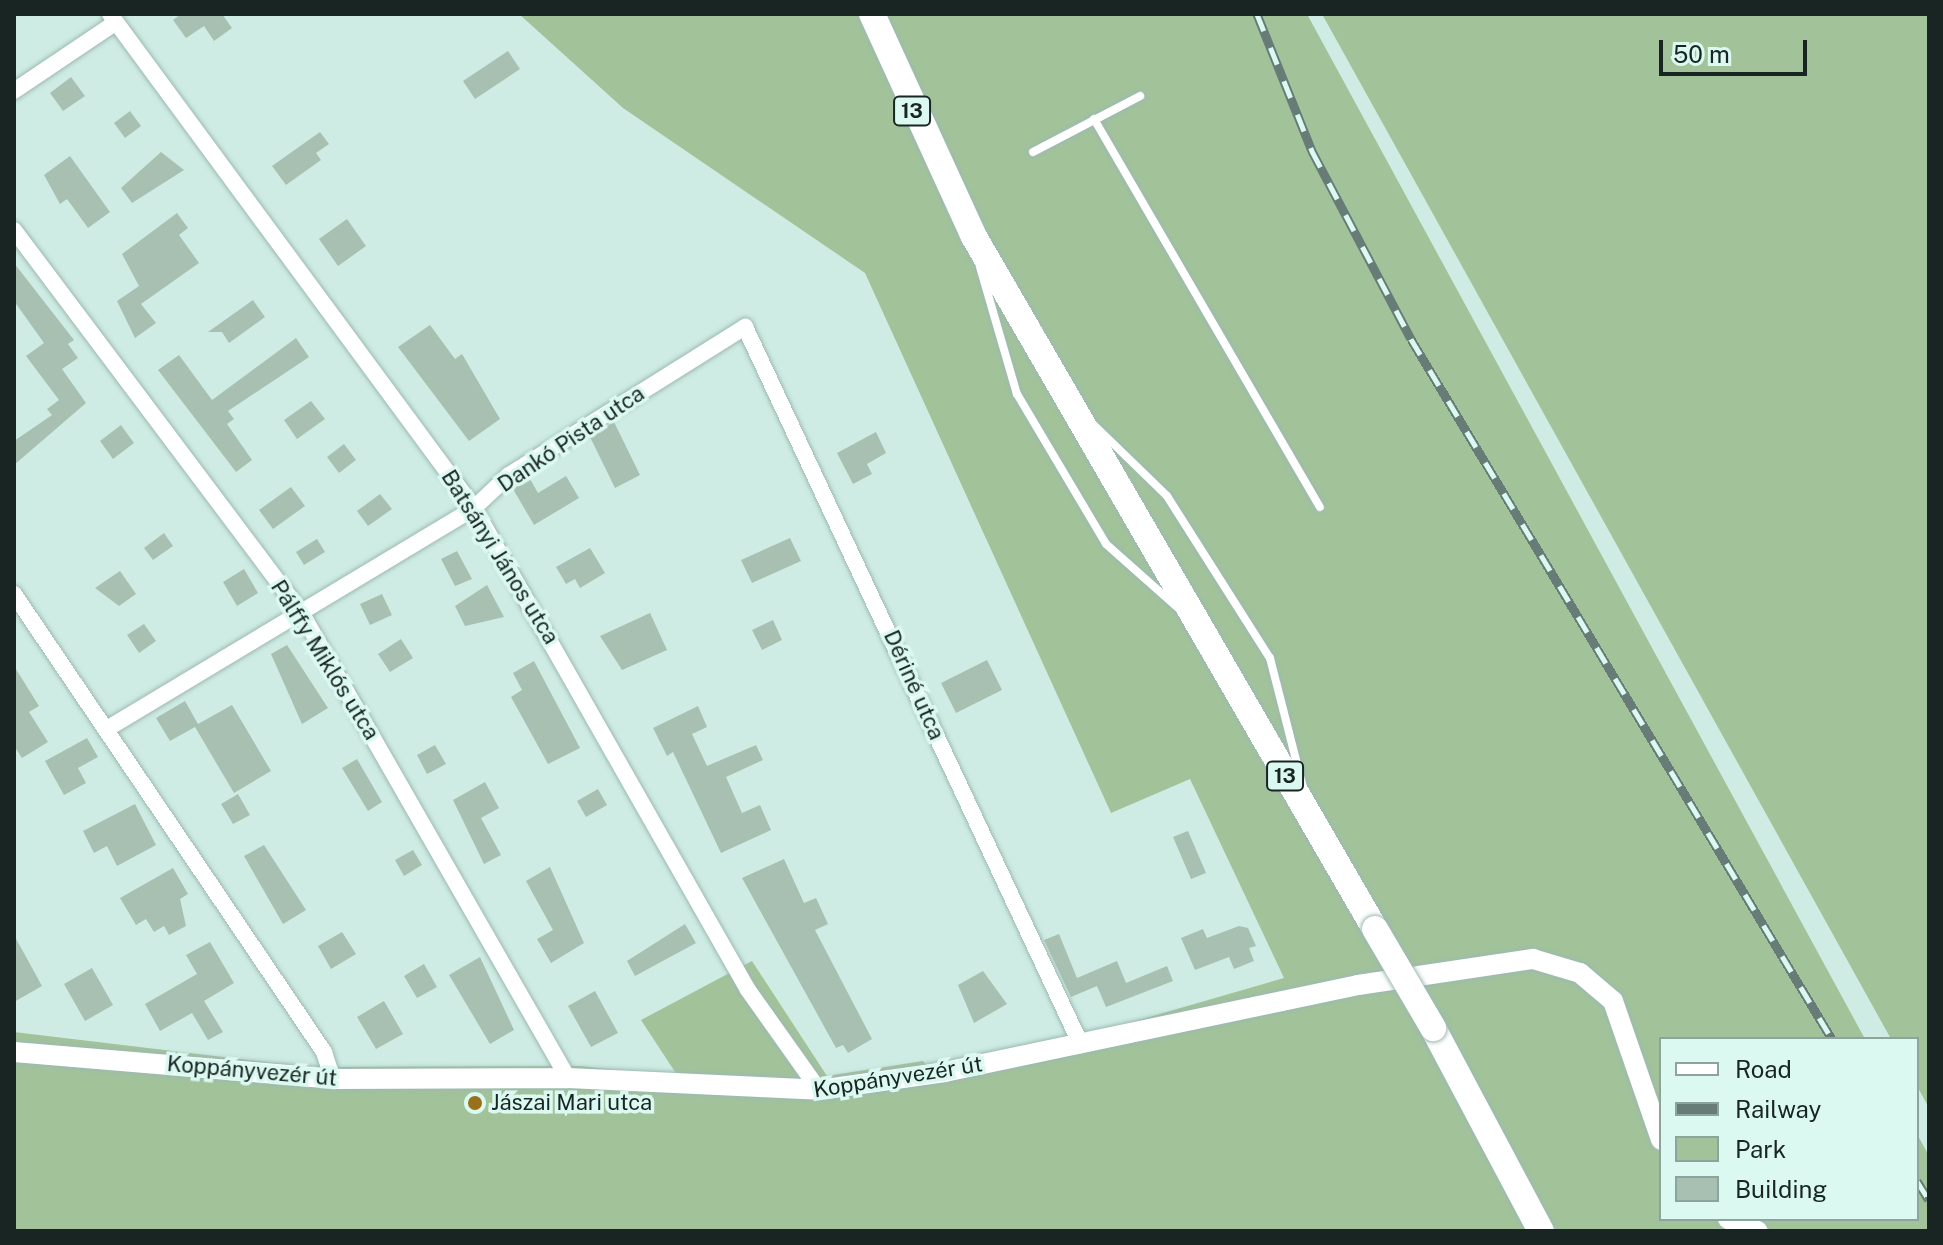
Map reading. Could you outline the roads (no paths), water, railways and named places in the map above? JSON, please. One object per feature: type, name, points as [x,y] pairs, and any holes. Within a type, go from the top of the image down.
[{"type":"main road","name":"13","points":[[872,14],[973,235],[1433,1028],[1541,1231]]},
{"type":"street","points":[[14,91],[111,20]]},
{"type":"street","name":"Batsányi János utca","points":[[111,20],[474,508],[748,990],[819,1090]]},
{"type":"street","name":"Pálffy Miklós utca","points":[[14,230],[302,614],[568,1078]]},
{"type":"street","name":"Dankó Pista utca","points":[[110,727],[474,508],[509,475],[745,327]]},
{"type":"street","name":"Dériné utca","points":[[745,327],[1081,1045]]},
{"type":"street","points":[[14,594],[110,727],[324,1052],[333,1079]]},
{"type":"street","name":"Koppányvezér út","points":[[14,1052],[333,1079],[568,1078],[819,1090],[1081,1045],[1358,985],[1533,959],[1580,973],[1613,1001],[1659,1134]]},
{"type":"street","points":[[1733,1221],[1758,1231]]},
{"type":"lane","points":[[1033,152],[1140,96]]},
{"type":"lane","points":[[1094,119],[1320,507]]},
{"type":"lane","points":[[973,235],[992,328],[1017,394],[1106,544],[1198,622]]},
{"type":"lane","points":[[1073,409],[1167,496],[1270,658],[1302,764],[1304,808]]},
{"type":"railway","points":[[1257,14],[1312,151],[1411,339],[1831,1037]]},
{"type":"railway","points":[[1919,1184],[1929,1200]]},
{"type":"place","name":"Jászai Mari utca","points":[[475,1103]]}]
